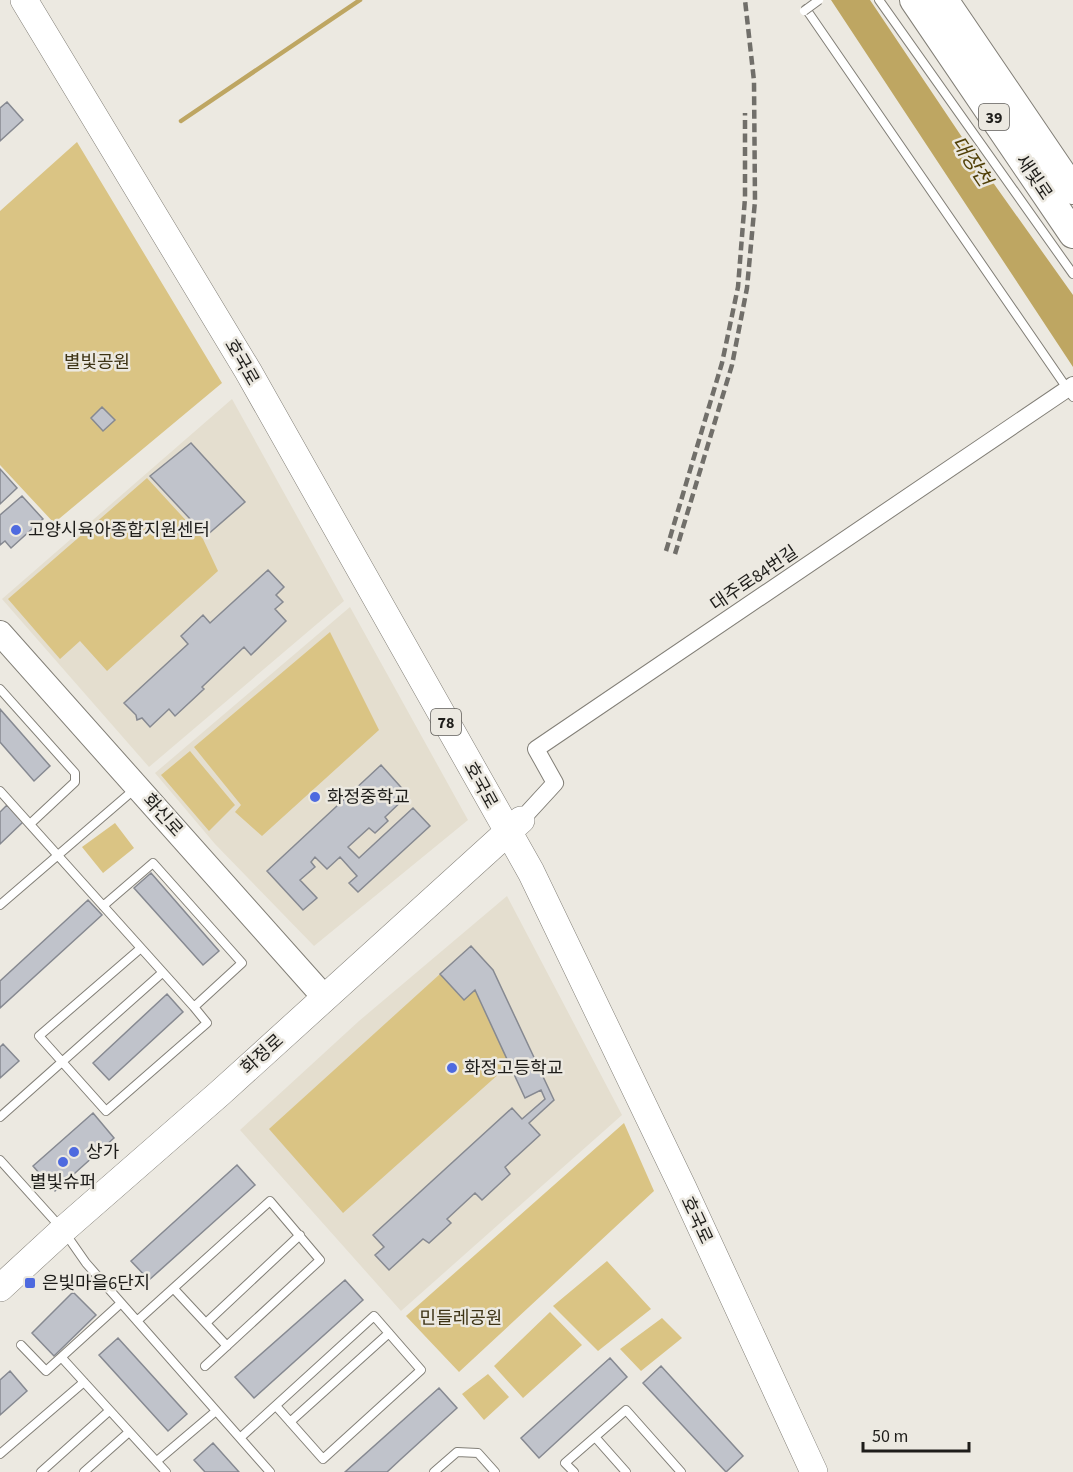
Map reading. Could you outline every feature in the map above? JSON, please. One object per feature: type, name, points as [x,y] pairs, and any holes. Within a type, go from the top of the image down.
[{"type":"highway","name":"새빛로","points":[[914,0],[1073,234]]},
{"type":"highway","name":"새빛로","points":[[944,0],[1073,190]]},
{"type":"main road","name":"호국로","points":[[24,0],[248,371],[515,826],[546,865],[831,1472]]},
{"type":"main road","name":"호국로","points":[[41,0],[257,363],[515,826],[531,872],[814,1472]]},
{"type":"main road","name":"화신로","points":[[0,633],[325,998]]},
{"type":"main road","name":"화정로","points":[[0,1288],[515,826]]},
{"type":"street","name":"대주로84번길","points":[[515,826],[555,783],[536,749],[1071,390]]},
{"type":"lane","points":[[819,0],[804,11],[1071,390]]},
{"type":"lane","points":[[879,0],[1073,274]]},
{"type":"lane","points":[[0,689],[75,773],[75,782],[30,824]]},
{"type":"lane","points":[[0,905],[138,787]]},
{"type":"lane","points":[[0,792],[58,854],[194,1007],[207,1023],[106,1111],[39,1036],[141,948]]},
{"type":"lane","points":[[103,906],[153,863],[242,963],[194,1007]]},
{"type":"lane","points":[[0,1117],[162,973]]},
{"type":"lane","points":[[0,1160],[63,1230],[86,1263],[270,1472]]},
{"type":"lane","points":[[137,1321],[270,1201],[320,1260],[206,1366]]},
{"type":"lane","points":[[206,1323],[300,1235]]},
{"type":"lane","points":[[174,1289],[227,1346]]},
{"type":"lane","points":[[21,1345],[46,1371],[121,1303]]},
{"type":"lane","points":[[240,1438],[374,1316],[421,1370],[323,1459],[276,1406]]},
{"type":"lane","points":[[290,1422],[389,1334]]},
{"type":"lane","points":[[62,1358],[166,1472]]},
{"type":"lane","points":[[0,1454],[84,1382]]},
{"type":"lane","points":[[574,1472],[565,1463],[626,1410],[681,1472]]},
{"type":"lane","points":[[41,1472],[110,1411]]},
{"type":"lane","points":[[157,1461],[216,1411]]},
{"type":"lane","points":[[84,1472],[129,1432]]},
{"type":"lane","points":[[595,1437],[626,1472]]},
{"type":"lane","points":[[434,1472],[457,1452],[478,1453],[495,1472]]},
{"type":"shaded area","points":[[232,399],[344,601],[149,767],[2,599]]},
{"type":"shaded area","name":"화정중학교","points":[[350,607],[468,820],[314,946],[215,844],[155,773]]},
{"type":"shaded area","name":"화정고등학교","points":[[507,896],[622,1115],[401,1311],[240,1130],[359,1021]]},
{"type":"green space","name":"별빛공원","points":[[77,142],[222,383],[54,523],[0,465],[0,211]]},
{"type":"green space","points":[[147,478],[203,539],[218,571],[107,671],[80,641],[60,659],[8,599]]},
{"type":"green space","points":[[330,632],[379,730],[262,836],[235,812],[241,805],[194,747]]},
{"type":"green space","points":[[190,751],[235,805],[209,831],[161,775]]},
{"type":"green space","points":[[115,823],[134,848],[103,873],[82,847]]},
{"type":"green space","points":[[440,974],[464,1000],[475,990],[510,1064],[343,1213],[269,1129]]},
{"type":"green space","name":"민들레공원","points":[[624,1123],[654,1191],[459,1372],[406,1316]]},
{"type":"green space","points":[[607,1261],[651,1309],[598,1351],[553,1306]]},
{"type":"green space","points":[[550,1312],[582,1345],[523,1398],[494,1366]]},
{"type":"green space","points":[[662,1318],[682,1338],[641,1371],[620,1349]]},
{"type":"green space","points":[[488,1374],[509,1397],[484,1420],[462,1394]]},
{"type":"water","name":"대장천","points":[[831,0],[870,0],[982,167],[1073,295],[1073,367]]},
{"type":"building","points":[[7,102],[23,120],[0,141],[0,108]]},
{"type":"building","points":[[102,407],[115,420],[103,431],[91,418]]},
{"type":"building","points":[[191,443],[245,502],[206,536],[150,476]]},
{"type":"building","points":[[0,469],[17,488],[0,504]]},
{"type":"building","name":"고양시육아종합지원센터","points":[[22,496],[43,519],[11,548],[5,541],[0,545],[0,515]]},
{"type":"building","points":[[268,570],[284,587],[276,595],[283,602],[275,609],[286,621],[251,655],[244,647],[175,716],[169,709],[150,727],[142,718],[137,720],[136,715],[124,703],[188,644],[181,636],[203,615],[210,623]]},
{"type":"building","points":[[0,709],[50,766],[34,781],[0,742]]},
{"type":"building","name":"화정중학교","points":[[381,765],[408,795],[385,817],[388,821],[375,833],[369,828],[348,847],[359,858],[413,808],[430,826],[358,892],[349,883],[357,876],[340,857],[327,869],[315,857],[311,862],[315,867],[300,880],[317,898],[303,910],[267,871]]},
{"type":"building","points":[[7,805],[23,822],[0,844],[0,812]]},
{"type":"building","points":[[151,873],[219,951],[203,965],[134,888]]},
{"type":"building","points":[[88,900],[102,915],[0,1008],[0,981]]},
{"type":"building","points":[[471,946],[493,970],[554,1100],[529,1123],[540,1135],[505,1167],[510,1174],[482,1200],[475,1193],[447,1219],[451,1223],[429,1243],[423,1239],[389,1270],[375,1255],[384,1247],[373,1235],[512,1108],[522,1119],[545,1099],[541,1090],[525,1098],[475,990],[464,1000],[440,974]]},
{"type":"building","points":[[167,994],[183,1012],[109,1080],[93,1063]]},
{"type":"building","points":[[3,1044],[19,1061],[0,1078],[0,1047]]},
{"type":"building","name":"상가","points":[[93,1113],[114,1138],[55,1191],[33,1166]]},
{"type":"building","points":[[237,1165],[255,1185],[149,1280],[131,1261]]},
{"type":"building","points":[[345,1280],[363,1300],[254,1398],[235,1377]]},
{"type":"building","points":[[73,1292],[96,1315],[54,1356],[32,1333]]},
{"type":"building","points":[[118,1338],[187,1414],[168,1431],[99,1355]]},
{"type":"building","points":[[610,1358],[627,1377],[539,1458],[521,1438]]},
{"type":"building","points":[[661,1366],[743,1456],[726,1472],[643,1383]]},
{"type":"building","points":[[10,1371],[27,1391],[0,1415],[0,1380]]},
{"type":"building","points":[[439,1388],[457,1408],[387,1472],[345,1472]]},
{"type":"building","points":[[213,1443],[239,1472],[205,1472],[194,1460]]},
{"type":"waterway","points":[[181,121],[360,0]]},
{"type":"railway","points":[[675,554],[732,365],[747,288],[755,201],[754,81],[745,0]]},
{"type":"railway","points":[[666,551],[722,363],[738,287],[745,198],[745,113]]},
{"type":"place","name":"고양시육아종합지원센터","points":[[16,530]]},
{"type":"place","name":"화정중학교","points":[[315,797]]},
{"type":"place","name":"화정고등학교","points":[[452,1068]]},
{"type":"place","name":"상가","points":[[74,1152]]},
{"type":"place","name":"별빛슈퍼","points":[[63,1162]]},
{"type":"place","name":"은빛마을6단지","points":[[30,1283]]}]
